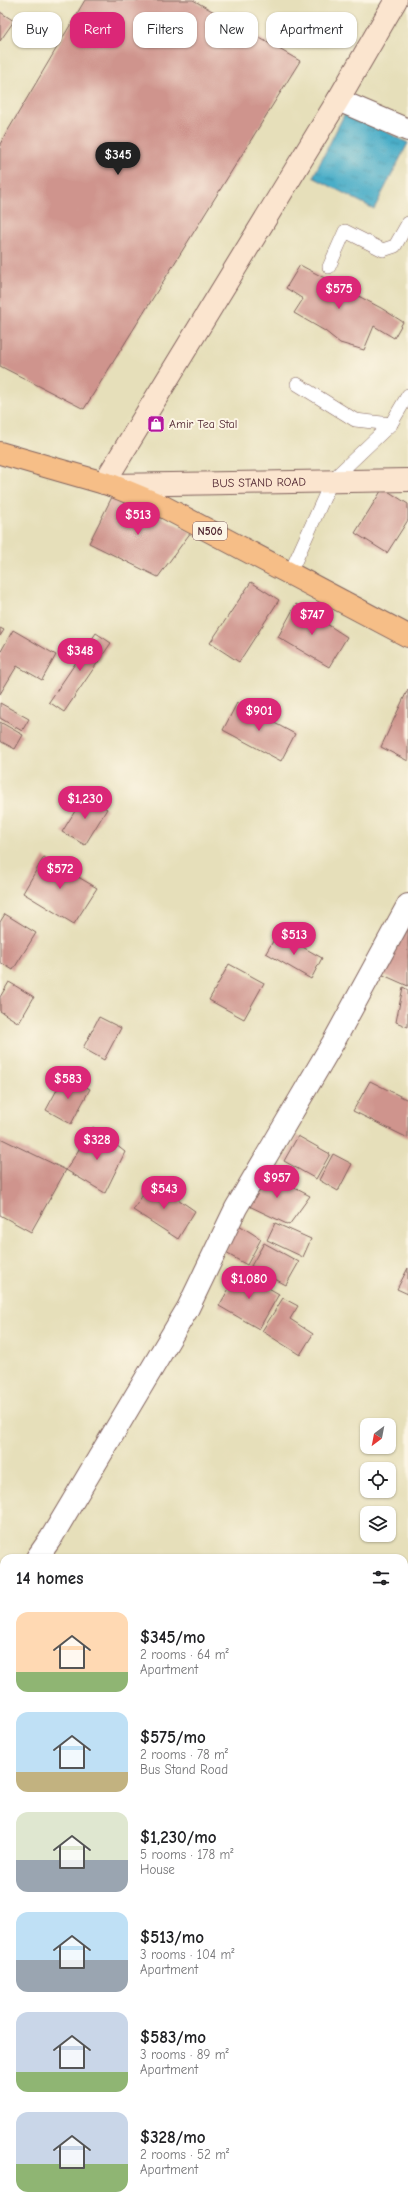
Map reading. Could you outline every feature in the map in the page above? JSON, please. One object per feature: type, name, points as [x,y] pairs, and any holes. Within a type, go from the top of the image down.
[{"type":"highway","name":"N506","points":[[0,453],[107,484],[164,507],[408,636]]},
{"type":"street","points":[[107,484],[338,100],[396,0]]},
{"type":"street","points":[[338,100],[408,130]]},
{"type":"street","name":"BUS STAND ROAD","points":[[107,484],[408,480]]},
{"type":"street","points":[[40,1554],[51,1538],[188,1308],[236,1208],[334,1041],[408,906]]},
{"type":"lane","points":[[329,267],[345,231],[382,250],[396,246],[408,223]]},
{"type":"lane","points":[[297,384],[355,420],[391,424]]},
{"type":"lane","points":[[290,573],[332,480],[391,424],[408,395]]},
{"type":"water","points":[[346,111],[408,143],[374,209],[313,177]]},
{"type":"building","points":[[85,0],[193,0],[214,12],[205,12],[205,48],[258,48],[258,37],[266,42],[266,48],[277,48],[300,61],[84,409],[0,366],[0,144],[57,48],[62,48],[62,39],[70,25],[70,48],[125,48],[125,12],[78,12]]},
{"type":"building","points":[[0,12],[12,20],[12,24],[0,41]]},
{"type":"building","points":[[300,265],[381,308],[403,322],[394,338],[374,326],[364,350],[340,343],[325,331],[294,313],[303,299],[286,288]]},
{"type":"building","points":[[383,488],[408,504],[408,520],[387,553],[355,533]]},
{"type":"building","points":[[114,493],[191,532],[158,577],[89,543]]},
{"type":"building","points":[[251,582],[279,600],[239,662],[210,643]]},
{"type":"building","points":[[296,604],[347,637],[329,667],[278,637]]},
{"type":"building","points":[[0,628],[4,630],[0,636]]},
{"type":"building","points":[[13,630],[56,655],[42,680],[17,666],[0,694],[0,653]]},
{"type":"building","points":[[96,633],[111,643],[64,712],[49,702]]},
{"type":"building","points":[[408,689],[408,761],[381,747]]},
{"type":"building","points":[[0,703],[29,719],[22,731],[0,718]]},
{"type":"building","points":[[237,703],[295,734],[281,761],[223,730]]},
{"type":"building","points":[[0,722],[23,735],[15,749],[0,741]]},
{"type":"building","points":[[85,795],[107,809],[85,845],[62,832]]},
{"type":"building","points":[[44,857],[97,888],[74,924],[23,893]]},
{"type":"building","points":[[5,914],[36,933],[13,970],[0,962],[0,922]]},
{"type":"building","points":[[408,927],[408,986],[381,974]]},
{"type":"building","points":[[278,933],[322,958],[311,979],[266,953]]},
{"type":"building","points":[[229,964],[264,983],[244,1019],[209,1000]]},
{"type":"building","points":[[9,982],[34,997],[19,1023],[0,1011],[0,997]]},
{"type":"building","points":[[403,987],[408,990],[408,1027],[396,1022]]},
{"type":"building","points":[[99,1017],[121,1028],[104,1060],[83,1048]]},
{"type":"building","points":[[65,1075],[90,1089],[71,1124],[46,1110]]},
{"type":"building","points":[[370,1081],[408,1100],[408,1138],[353,1111]]},
{"type":"building","points":[[93,1127],[125,1152],[105,1193],[66,1170]]},
{"type":"building","points":[[298,1136],[330,1154],[316,1179],[284,1161]]},
{"type":"building","points":[[0,1138],[66,1170],[31,1232],[0,1215]]},
{"type":"building","points":[[333,1154],[352,1164],[338,1191],[319,1180]]},
{"type":"building","points":[[264,1172],[310,1196],[289,1225],[247,1205]]},
{"type":"building","points":[[152,1181],[195,1211],[178,1239],[133,1210]]},
{"type":"building","points":[[275,1223],[311,1239],[303,1257],[267,1240]]},
{"type":"building","points":[[239,1225],[261,1239],[247,1265],[224,1252]]},
{"type":"building","points":[[264,1243],[299,1262],[286,1285],[251,1266]]},
{"type":"building","points":[[408,1268],[408,1294],[397,1289]]},
{"type":"building","points":[[239,1271],[279,1294],[259,1329],[219,1306]]},
{"type":"building","points":[[283,1298],[298,1306],[290,1319],[313,1334],[300,1355],[262,1331]]},
{"type":"place","name":"Amir Tea Stal","points":[[156,424]]}]
